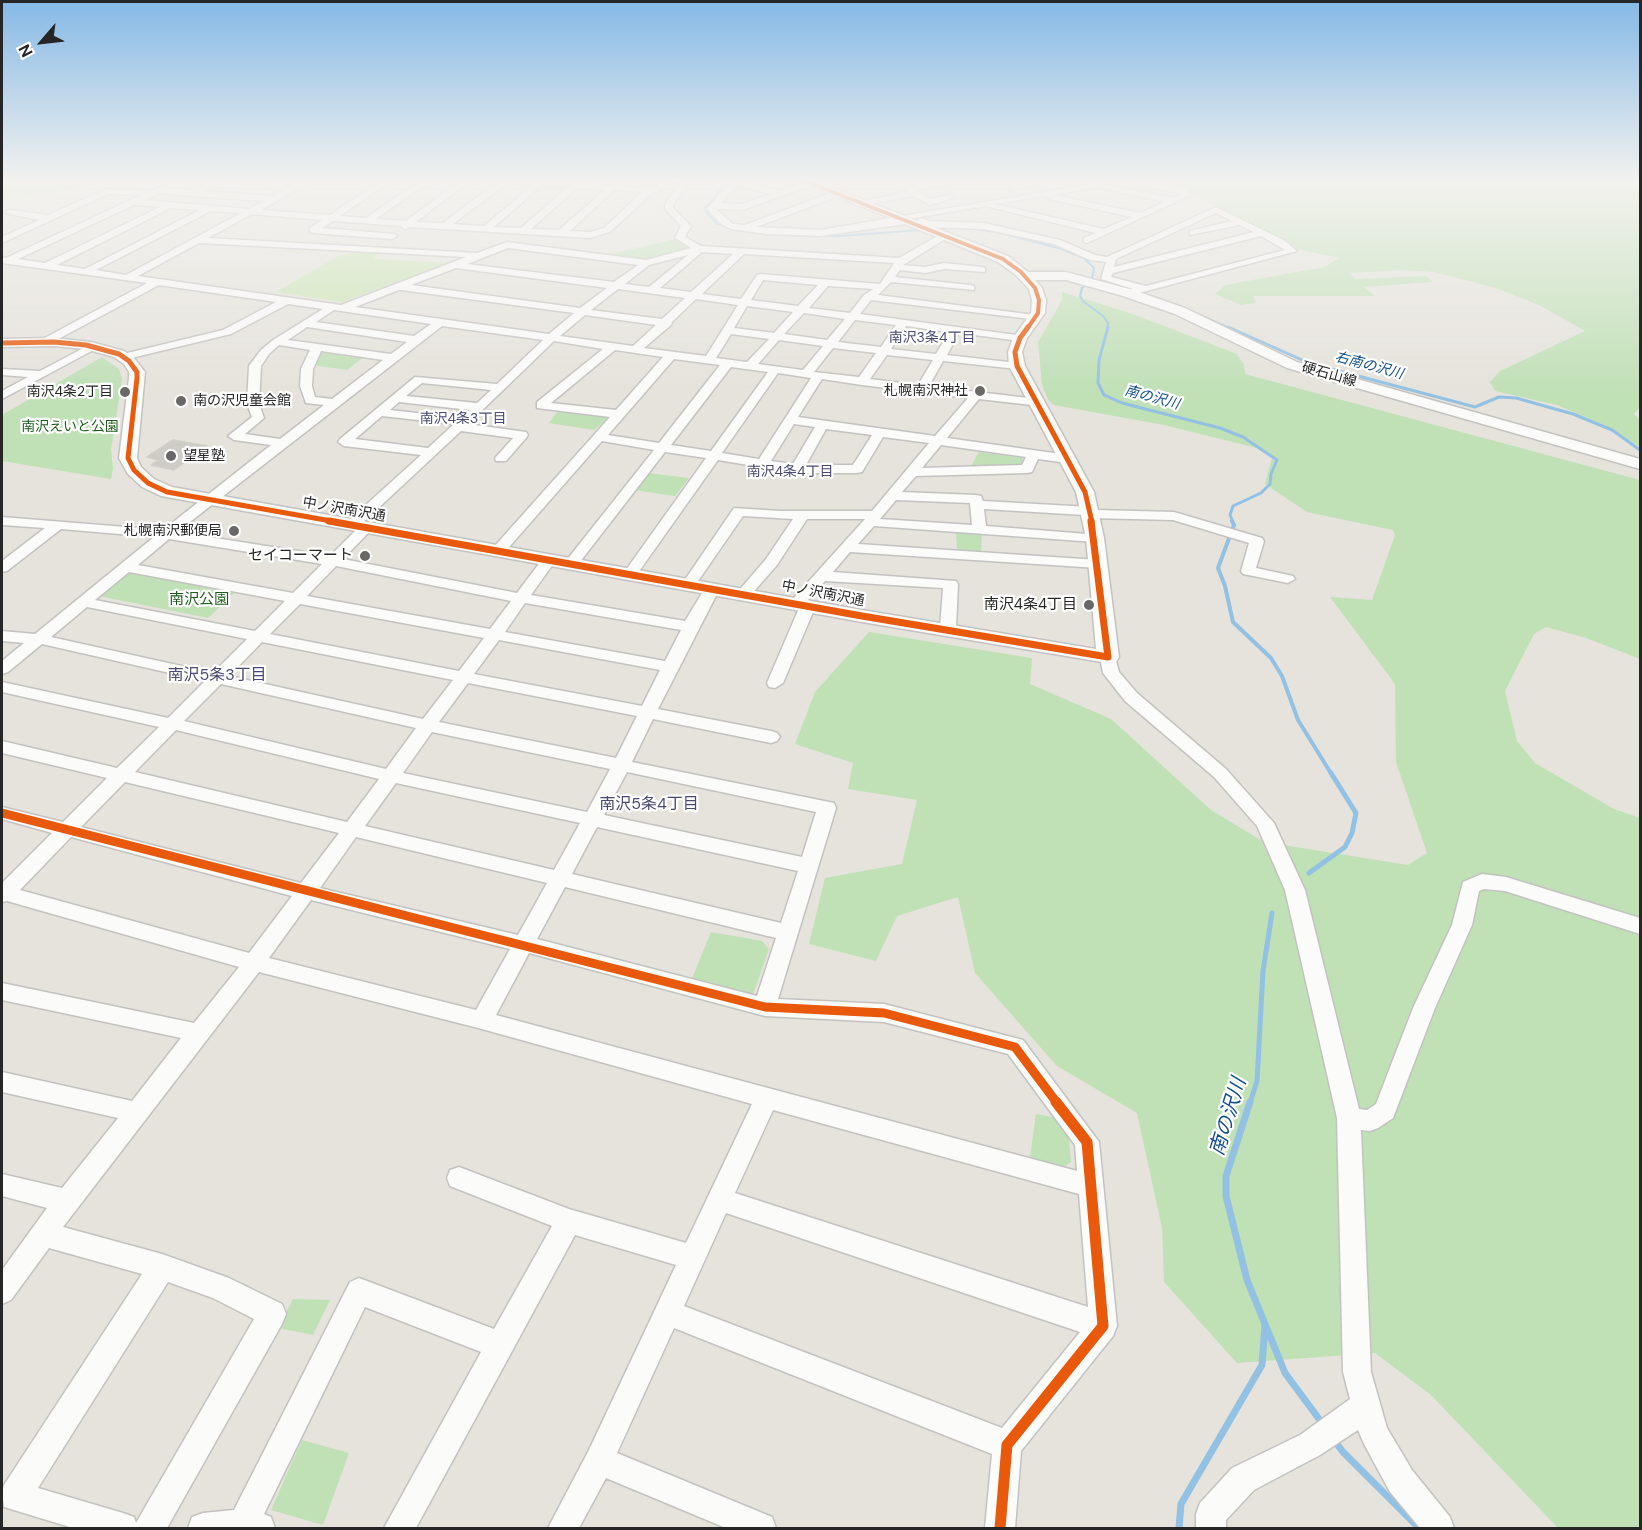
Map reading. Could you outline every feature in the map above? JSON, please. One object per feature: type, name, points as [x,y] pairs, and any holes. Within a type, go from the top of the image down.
[{"type":"street","points":[[5,260],[26,250]]},
{"type":"street","points":[[47,266],[78,250]]},
{"type":"street","points":[[86,272],[128,250]]},
{"type":"street","points":[[127,278],[178,250]]},
{"type":"street","points":[[384,250],[482,255]]},
{"type":"street","points":[[282,443],[234,436],[258,418],[253,404],[255,366],[265,352],[306,324],[339,307],[494,250]]},
{"type":"street","points":[[549,250],[646,263],[694,250]]},
{"type":"street","points":[[652,290],[698,250]]},
{"type":"street","points":[[729,250],[899,264],[925,270],[1003,259],[1025,276],[1035,288],[1039,300],[1035,318],[1020,338],[1015,352],[1017,366],[1085,492],[1095,538],[1111,673],[1131,696],[1220,773],[1265,823],[1295,890],[1349,1118],[1357,1372],[1374,1434],[1401,1481],[1439,1528]]},
{"type":"street","points":[[763,463],[792,420],[829,344],[868,297],[886,283],[899,264],[916,250]]},
{"type":"street","points":[[966,250],[987,263]]},
{"type":"street","points":[[1076,250],[1093,258],[1111,260]]},
{"type":"street","points":[[1105,278],[1112,257],[1125,250]]},
{"type":"street","points":[[1179,250],[1224,268]]},
{"type":"street","points":[[1105,278],[1195,250]]},
{"type":"street","points":[[1235,250],[1258,260]]},
{"type":"street","points":[[1128,293],[1291,250]]},
{"type":"street","points":[[636,349],[667,323],[742,251]]},
{"type":"street","points":[[5,260],[862,382],[1036,403]]},
{"type":"street","points":[[646,263],[552,337],[432,452],[258,636],[2,893],[254,963],[482,1020],[1090,1186]]},
{"type":"street","points":[[956,308],[987,263]]},
{"type":"street","points":[[456,265],[1020,338]]},
{"type":"street","name":"硬石山線","points":[[1025,276],[1057,274],[1080,279],[1105,278],[1128,293],[1180,311],[1292,365],[1641,464]]},
{"type":"street","points":[[709,360],[760,277],[970,288]]},
{"type":"street","points":[[1105,278],[1146,289]]},
{"type":"street","points":[[45,342],[157,282]]},
{"type":"street","points":[[750,366],[826,282]]},
{"type":"street","points":[[399,286],[667,323]]},
{"type":"street","points":[[868,297],[1035,318]]},
{"type":"street","points":[[5,345],[45,342],[93,346],[123,357],[227,332],[287,300]]},
{"type":"street","points":[[2,669],[209,499],[440,322]]},
{"type":"street","points":[[862,382],[903,323]]},
{"type":"street","points":[[306,324],[416,340]]},
{"type":"street","points":[[728,330],[1017,366]]},
{"type":"street","points":[[921,390],[956,330]]},
{"type":"street","points":[[278,342],[392,358]]},
{"type":"street","points":[[2,396],[93,346]]},
{"type":"street","points":[[613,346],[542,405],[619,414]]},
{"type":"street","points":[[318,348],[312,355],[307,369],[310,400],[334,403]]},
{"type":"street","points":[[498,551],[672,354]]},
{"type":"street","name":"中ノ沢南沢通","points":[[123,357],[133,365],[137,378],[128,452],[134,471],[147,483],[167,492],[1108,657]]},
{"type":"street","points":[[571,564],[728,363]]},
{"type":"street","points":[[630,574],[775,369]]},
{"type":"street","points":[[2,372],[42,374]]},
{"type":"street","points":[[432,452],[344,442],[418,379],[501,388]]},
{"type":"street","points":[[775,683],[803,604],[975,397]]},
{"type":"street","points":[[396,398],[480,407]]},
{"type":"street","points":[[380,412],[522,435],[501,458]]},
{"type":"street","points":[[792,420],[1068,459]]},
{"type":"street","points":[[797,469],[822,425]]},
{"type":"street","points":[[599,437],[797,469],[858,469],[879,433]]},
{"type":"street","points":[[913,472],[1027,469],[1033,455]]},
{"type":"street","points":[[892,496],[976,499],[979,530]]},
{"type":"street","points":[[977,505],[1174,516],[1188,519],[1257,541],[1248,571],[1288,579]]},
{"type":"street","points":[[689,584],[739,511],[873,518],[979,530],[1095,538]]},
{"type":"street","points":[[744,594],[772,562],[802,516]]},
{"type":"street","points":[[2,521],[166,534],[331,561],[520,598],[690,627]]},
{"type":"street","points":[[2,568],[59,524]]},
{"type":"street","points":[[848,548],[1098,564]]},
{"type":"street","points":[[2,1291],[68,1200],[254,963],[549,560]]},
{"type":"street","points":[[126,567],[670,667]]},
{"type":"street","points":[[824,576],[951,584],[948,629]]},
{"type":"street","points":[[482,1020],[621,766],[690,627],[712,588]]},
{"type":"street","points":[[84,602],[771,737]]},
{"type":"street","points":[[2,636],[39,639],[426,725],[827,808],[765,1007]]},
{"type":"street","points":[[2,687],[172,724],[391,776],[810,866]]},
{"type":"street","points":[[2,747],[349,831],[789,933]]},
{"type":"street","points":[[2,813],[765,1007],[884,1013],[1016,1047],[1087,1142],[1103,1326],[1007,1445],[1000,1528]]},
{"type":"street","points":[[1349,1118],[1370,1121],[1385,1111],[1424,1008],[1462,925],[1470,887],[1482,881],[1506,884],[1641,926]]},
{"type":"street","points":[[2,991],[199,1033]]},
{"type":"street","points":[[2,1082],[137,1112]]},
{"type":"street","points":[[563,1528],[599,1460],[766,1099]]},
{"type":"street","points":[[459,1178],[569,1221],[692,1257]]},
{"type":"street","points":[[2,1185],[68,1200]]},
{"type":"street","points":[[719,1199],[1103,1326]]},
{"type":"street","points":[[399,1528],[569,1221]]},
{"type":"street","points":[[44,1234],[162,1267],[220,1287],[272,1314],[150,1528]]},
{"type":"street","points":[[123,1528],[15,1496],[162,1267]]},
{"type":"street","points":[[203,1528],[252,1526],[359,1291],[500,1346]]},
{"type":"street","points":[[666,1312],[1007,1445]]},
{"type":"street","points":[[1211,1528],[1211,1514],[1243,1479],[1310,1445],[1340,1426],[1366,1405]]},
{"type":"street","points":[[599,1460],[761,1528]]},
{"type":"green space","points":[[626,250],[694,250],[646,263],[598,257]]},
{"type":"green space","points":[[1304,250],[1640,250],[1640,407],[1634,414],[1640,420],[1640,447],[1606,426],[1557,405],[1495,391],[1490,382],[1500,371],[1585,331],[1541,306],[1496,288],[1434,272],[1404,270],[1350,273],[1355,279],[1426,276],[1433,282],[1364,287],[1375,296],[1253,296],[1256,303],[1241,305],[1215,294],[1225,285],[1325,267],[1339,258]]},
{"type":"green space","points":[[353,253],[378,253],[374,259],[447,263],[342,302],[276,292],[338,256]]},
{"type":"green space","points":[[1062,292],[1133,314],[1237,354],[1244,365],[1245,374],[1640,480],[1640,659],[1586,638],[1546,627],[1534,634],[1505,691],[1517,741],[1535,763],[1614,809],[1640,818],[1640,1528],[1558,1528],[1431,1395],[1375,1353],[1237,1363],[1164,1282],[1162,1228],[1137,1113],[1057,1066],[975,973],[958,897],[897,916],[876,961],[809,944],[825,878],[902,864],[917,800],[848,789],[853,763],[795,744],[815,692],[869,632],[1032,658],[1030,684],[1111,719],[1211,810],[1264,842],[1408,865],[1427,853],[1396,762],[1395,684],[1330,597],[1372,600],[1395,535],[1393,530],[1307,512],[1265,484],[1272,458],[1265,450],[1164,425],[1054,405],[1049,401],[1042,385],[1038,342],[1062,300]]},
{"type":"green space","points":[[321,350],[364,357],[347,370],[312,365]]},
{"type":"green space","name":"南沢えいと公園","points":[[102,357],[119,369],[122,379],[111,450],[113,469],[111,479],[2,461],[2,415]]},
{"type":"green space","points":[[558,411],[605,416],[607,419],[594,430],[549,423]]},
{"type":"green space","points":[[979,452],[1022,458],[1024,466],[970,468]]},
{"type":"green space","points":[[647,473],[689,478],[675,496],[634,490]]},
{"type":"green space","points":[[956,533],[982,534],[981,553],[957,551]]},
{"type":"green space","name":"南沢公園","points":[[134,571],[236,591],[208,618],[103,597],[101,594],[126,573]]},
{"type":"green space","points":[[711,932],[762,941],[769,949],[752,997],[691,981]]},
{"type":"green space","points":[[1036,1114],[1062,1119],[1068,1128],[1071,1162],[1064,1167],[1030,1157]]},
{"type":"green space","points":[[293,1299],[330,1300],[313,1335],[278,1328]]},
{"type":"green space","points":[[302,1440],[349,1453],[323,1525],[271,1510]]},
{"type":"building","name":"望星塾","points":[[173,440],[207,446],[174,470],[151,465],[159,460],[147,457]]},
{"type":"waterway","name":"南の沢川","points":[[1065,250],[1084,258],[1094,268],[1092,279],[1082,288],[1080,296],[1083,301],[1103,316],[1108,323],[1107,329]]},
{"type":"waterway","name":"右南の沢川","points":[[1135,291],[1164,301]]},
{"type":"waterway","name":"右南の沢川","points":[[1189,310],[1231,329]]},
{"type":"waterway","name":"南の沢川","points":[[1108,327],[1099,360],[1098,383],[1104,395],[1122,403],[1220,428],[1243,437],[1277,460],[1271,474],[1270,484],[1261,493],[1233,506],[1230,515],[1233,522]]},
{"type":"waterway","name":"右南の沢川","points":[[1228,327],[1309,363],[1475,407],[1499,397],[1516,398],[1573,414],[1612,430],[1640,450]]},
{"type":"waterway","name":"南の沢川","points":[[1232,521],[1234,525],[1218,568],[1225,586],[1233,622],[1271,658],[1282,676],[1298,720],[1332,775]]},
{"type":"waterway","name":"南の沢川","points":[[1309,873],[1345,847],[1352,833],[1356,813],[1331,773]]},
{"type":"waterway","name":"南の沢川","points":[[1250,1103],[1257,1081],[1263,971],[1272,913]]},
{"type":"waterway","name":"南の沢川","points":[[1250,1102],[1226,1176],[1226,1196],[1247,1280],[1285,1373],[1322,1423]]},
{"type":"waterway","points":[[1179,1528],[1181,1504],[1262,1365],[1265,1325]]},
{"type":"waterway","points":[[1334,1440],[1343,1452],[1419,1528]]},
{"type":"cycle path","points":[[2,343],[54,342],[86,345],[119,354],[129,361],[137,372],[137,378],[128,458],[134,470],[148,483],[167,492],[862,616],[1108,657],[1095,538],[1085,492],[1017,366],[1015,352],[1020,338],[1038,313],[1039,300],[1035,288],[1021,272],[1003,259],[981,250]]},
{"type":"cycle path","points":[[2,813],[765,1007],[884,1013],[1015,1047],[1087,1142],[1103,1326],[1007,1445],[1000,1528]]},
{"type":"place","name":"札幌南沢神社","points":[[980,391]]},
{"type":"place","name":"南沢4条2丁目","points":[[125,392]]},
{"type":"place","name":"南の沢児童会館","points":[[181,401]]},
{"type":"place","name":"望星塾","points":[[171,456]]},
{"type":"place","name":"札幌南沢郵便局","points":[[234,531]]},
{"type":"place","name":"セイコーマート","points":[[365,556]]},
{"type":"place","name":"南沢4条4丁目","points":[[1089,605]]},
{"type":"district","name":"南沢3条4丁目","points":[[932,338]]},
{"type":"district","name":"南沢4条3丁目","points":[[463,419]]},
{"type":"district","name":"南沢4条4丁目","points":[[790,472]]},
{"type":"district","name":"南沢5条3丁目","points":[[217,676]]},
{"type":"district","name":"南沢5条4丁目","points":[[649,805]]}]
